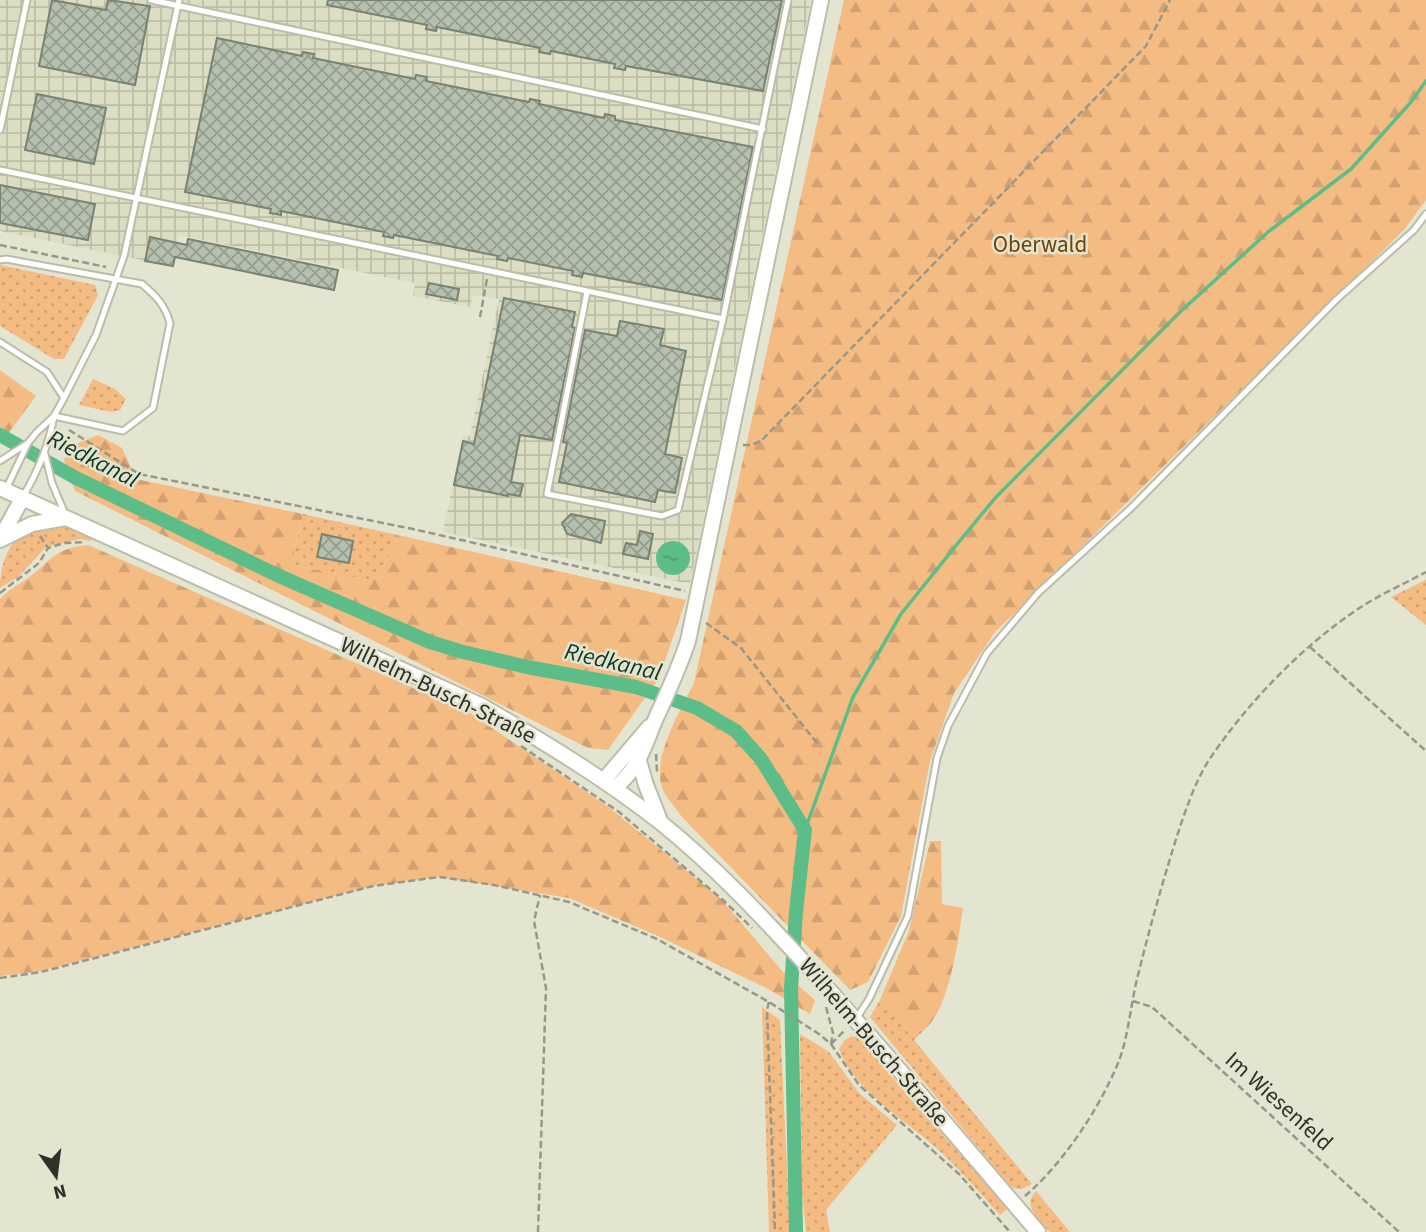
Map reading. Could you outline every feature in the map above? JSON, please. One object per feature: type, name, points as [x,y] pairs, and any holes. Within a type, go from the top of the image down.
[{"type":"main road","points":[[609,784],[639,761],[674,681],[688,641],[821,0]]},
{"type":"main road","name":"Wilhelm-Busch-Straße","points":[[2,492],[67,517],[482,706],[609,784],[662,824],[726,882],[782,939],[856,1019],[1038,1232]]},
{"type":"main road","points":[[0,540],[23,498]]},
{"type":"main road","points":[[0,540],[32,524],[67,517]]},
{"type":"main road","points":[[609,784],[656,718]]},
{"type":"main road","points":[[639,761],[662,824]]},
{"type":"lane","points":[[0,130],[27,0]]},
{"type":"lane","points":[[151,0],[178,3],[763,130]]},
{"type":"lane","points":[[587,292],[547,494],[662,516],[678,510],[723,319],[788,0]]},
{"type":"lane","points":[[0,461],[28,443],[54,416],[96,335],[120,270],[178,3]]},
{"type":"lane","points":[[0,170],[723,319]]},
{"type":"lane","points":[[856,1019],[875,988],[908,916],[937,758],[948,726],[987,653],[1038,593],[1131,509],[1336,300],[1414,230],[1426,214]]},
{"type":"lane","points":[[0,260],[142,284],[158,298],[166,310],[170,323],[153,408],[123,431],[54,416]]},
{"type":"lane","points":[[0,342],[47,372],[64,398]]},
{"type":"lane","points":[[23,498],[45,454],[54,416]]},
{"type":"lane","points":[[2,492],[28,443]]},
{"type":"lane","points":[[45,454],[48,469],[67,517]]},
{"type":"path","points":[[730,442],[751,445],[761,441],[1146,46],[1170,0]]},
{"type":"path","points":[[0,245],[120,270]]},
{"type":"path","points":[[480,317],[488,272]]},
{"type":"path","points":[[54,416],[75,435],[139,474],[413,529],[698,594]]},
{"type":"path","points":[[32,524],[48,548]]},
{"type":"path","points":[[0,593],[39,563],[48,548],[80,541],[93,544]]},
{"type":"path","points":[[1015,1205],[1048,1177],[1105,1092],[1121,1056],[1164,876],[1187,807],[1208,761],[1270,683],[1310,647],[1360,607],[1426,572]]},
{"type":"path","points":[[706,623],[741,648],[817,743]]},
{"type":"path","points":[[1310,647],[1426,751]]},
{"type":"path","points":[[517,743],[619,812],[723,900],[753,929]]},
{"type":"path","points":[[0,978],[41,972],[373,887],[439,877],[494,885],[569,902],[657,939],[769,1002],[831,1044],[859,1085],[960,1174],[1010,1232]]},
{"type":"path","points":[[538,1232],[546,988],[534,921],[540,895]]},
{"type":"path","name":"Im Wiesenfeld","points":[[1133,1001],[1152,1007],[1399,1232]]},
{"type":"path","points":[[769,1002],[767,1010],[775,1232]]},
{"type":"path","points":[[826,1005],[833,1032],[831,1044]]},
{"type":"path","points":[[831,1044],[856,1019]]},
{"type":"shaded area","points":[[0,0],[811,0],[690,584],[443,532],[463,437],[470,436],[499,299],[473,295],[470,307],[413,296],[415,283],[179,235],[173,266],[142,262],[0,231]]},
{"type":"green space","name":"Oberwald","points":[[844,0],[1426,0],[1426,200],[1404,230],[995,632],[954,693],[930,761],[901,916],[868,982],[850,990],[682,817],[663,790],[660,778],[669,735],[694,683]]},
{"type":"green space","points":[[0,265],[95,285],[98,295],[64,359],[54,359],[0,326]]},
{"type":"green space","points":[[0,370],[36,396],[0,440]]},
{"type":"green space","points":[[93,379],[115,389],[126,399],[120,410],[111,412],[79,405]]},
{"type":"green space","points":[[98,435],[122,448],[136,479],[303,514],[291,565],[372,581],[386,562],[398,535],[686,600],[659,678],[608,750],[588,748],[75,491],[64,460],[71,446]]},
{"type":"green space","points":[[303,514],[398,535],[386,562],[372,581],[291,565]]},
{"type":"green space","points":[[50,525],[64,526],[92,538],[91,541],[80,539],[46,547],[18,577],[0,588],[1,573],[12,544],[26,532]]},
{"type":"green space","points":[[88,545],[470,713],[610,808],[722,900],[782,971],[815,1000],[810,1014],[768,989],[658,936],[569,898],[438,877],[373,886],[41,971],[0,976],[0,599],[60,553]]},
{"type":"green space","points":[[1426,580],[1426,625],[1391,597]]},
{"type":"green space","points":[[930,841],[941,841],[942,904],[963,908],[951,973],[940,1006],[924,1030],[906,1030],[880,1000],[909,931]]},
{"type":"green space","points":[[880,1000],[906,1029],[924,1030],[914,1040],[1032,1184],[1022,1189],[1012,1188],[870,1017]]},
{"type":"green space","points":[[762,1007],[780,1020],[790,1232],[769,1232]]},
{"type":"green space","points":[[800,1034],[829,1052],[859,1093],[897,1125],[826,1210],[830,1232],[806,1232],[802,1191]]},
{"type":"green space","points":[[851,1036],[859,1038],[1008,1208],[1000,1215],[942,1153],[880,1102],[856,1077],[839,1049]]},
{"type":"green space","points":[[1036,1191],[1070,1232],[1050,1232],[1037,1218],[1030,1202]]},
{"type":"water","points":[[673,541],[685,546],[690,558],[685,570],[673,575],[661,570],[656,558],[661,546]]},
{"type":"building","points":[[52,0],[106,10],[108,0],[150,6],[135,85],[39,66]]},
{"type":"building","points":[[328,0],[782,0],[763,91],[626,66],[625,70],[614,68],[615,64],[551,51],[550,54],[539,52],[540,48],[437,27],[436,31],[426,29],[427,25],[327,5]]},
{"type":"building","points":[[217,38],[302,56],[303,52],[314,54],[313,58],[415,79],[416,75],[427,77],[426,81],[529,102],[530,99],[540,101],[539,104],[604,118],[605,114],[615,116],[615,120],[753,147],[722,300],[583,273],[582,277],[572,275],[573,271],[508,258],[507,261],[497,259],[498,256],[394,235],[393,238],[383,236],[384,232],[281,211],[281,215],[270,213],[271,209],[185,192]]},
{"type":"building","points":[[37,94],[106,108],[94,164],[25,150]]},
{"type":"building","points":[[0,185],[95,204],[88,240],[0,223]]},
{"type":"building","points":[[150,237],[187,245],[188,239],[338,270],[334,290],[175,257],[173,266],[145,261]]},
{"type":"building","points":[[429,283],[459,289],[457,300],[426,294]]},
{"type":"building","points":[[504,298],[575,312],[572,327],[575,328],[552,440],[520,435],[511,482],[523,484],[520,496],[454,485],[463,441],[474,444]]},
{"type":"building","points":[[620,321],[664,329],[660,345],[686,351],[665,454],[682,458],[675,493],[658,490],[655,502],[559,482],[567,443],[563,442],[585,330],[617,336]]},
{"type":"building","points":[[571,514],[605,521],[601,543],[567,534],[562,523]]},
{"type":"building","points":[[640,531],[653,534],[648,559],[623,554],[626,543],[637,545]]},
{"type":"building","points":[[322,534],[353,541],[349,563],[317,557]]},
{"type":"waterway","points":[[805,830],[853,697],[901,614],[996,497],[1180,312],[1268,232],[1351,169],[1411,102],[1426,81]]},
{"type":"waterway","name":"Riedkanal","points":[[0,435],[76,478],[279,576],[430,642],[527,667],[636,687],[697,708],[736,731],[761,759],[805,830],[791,989],[796,1232]]}]
